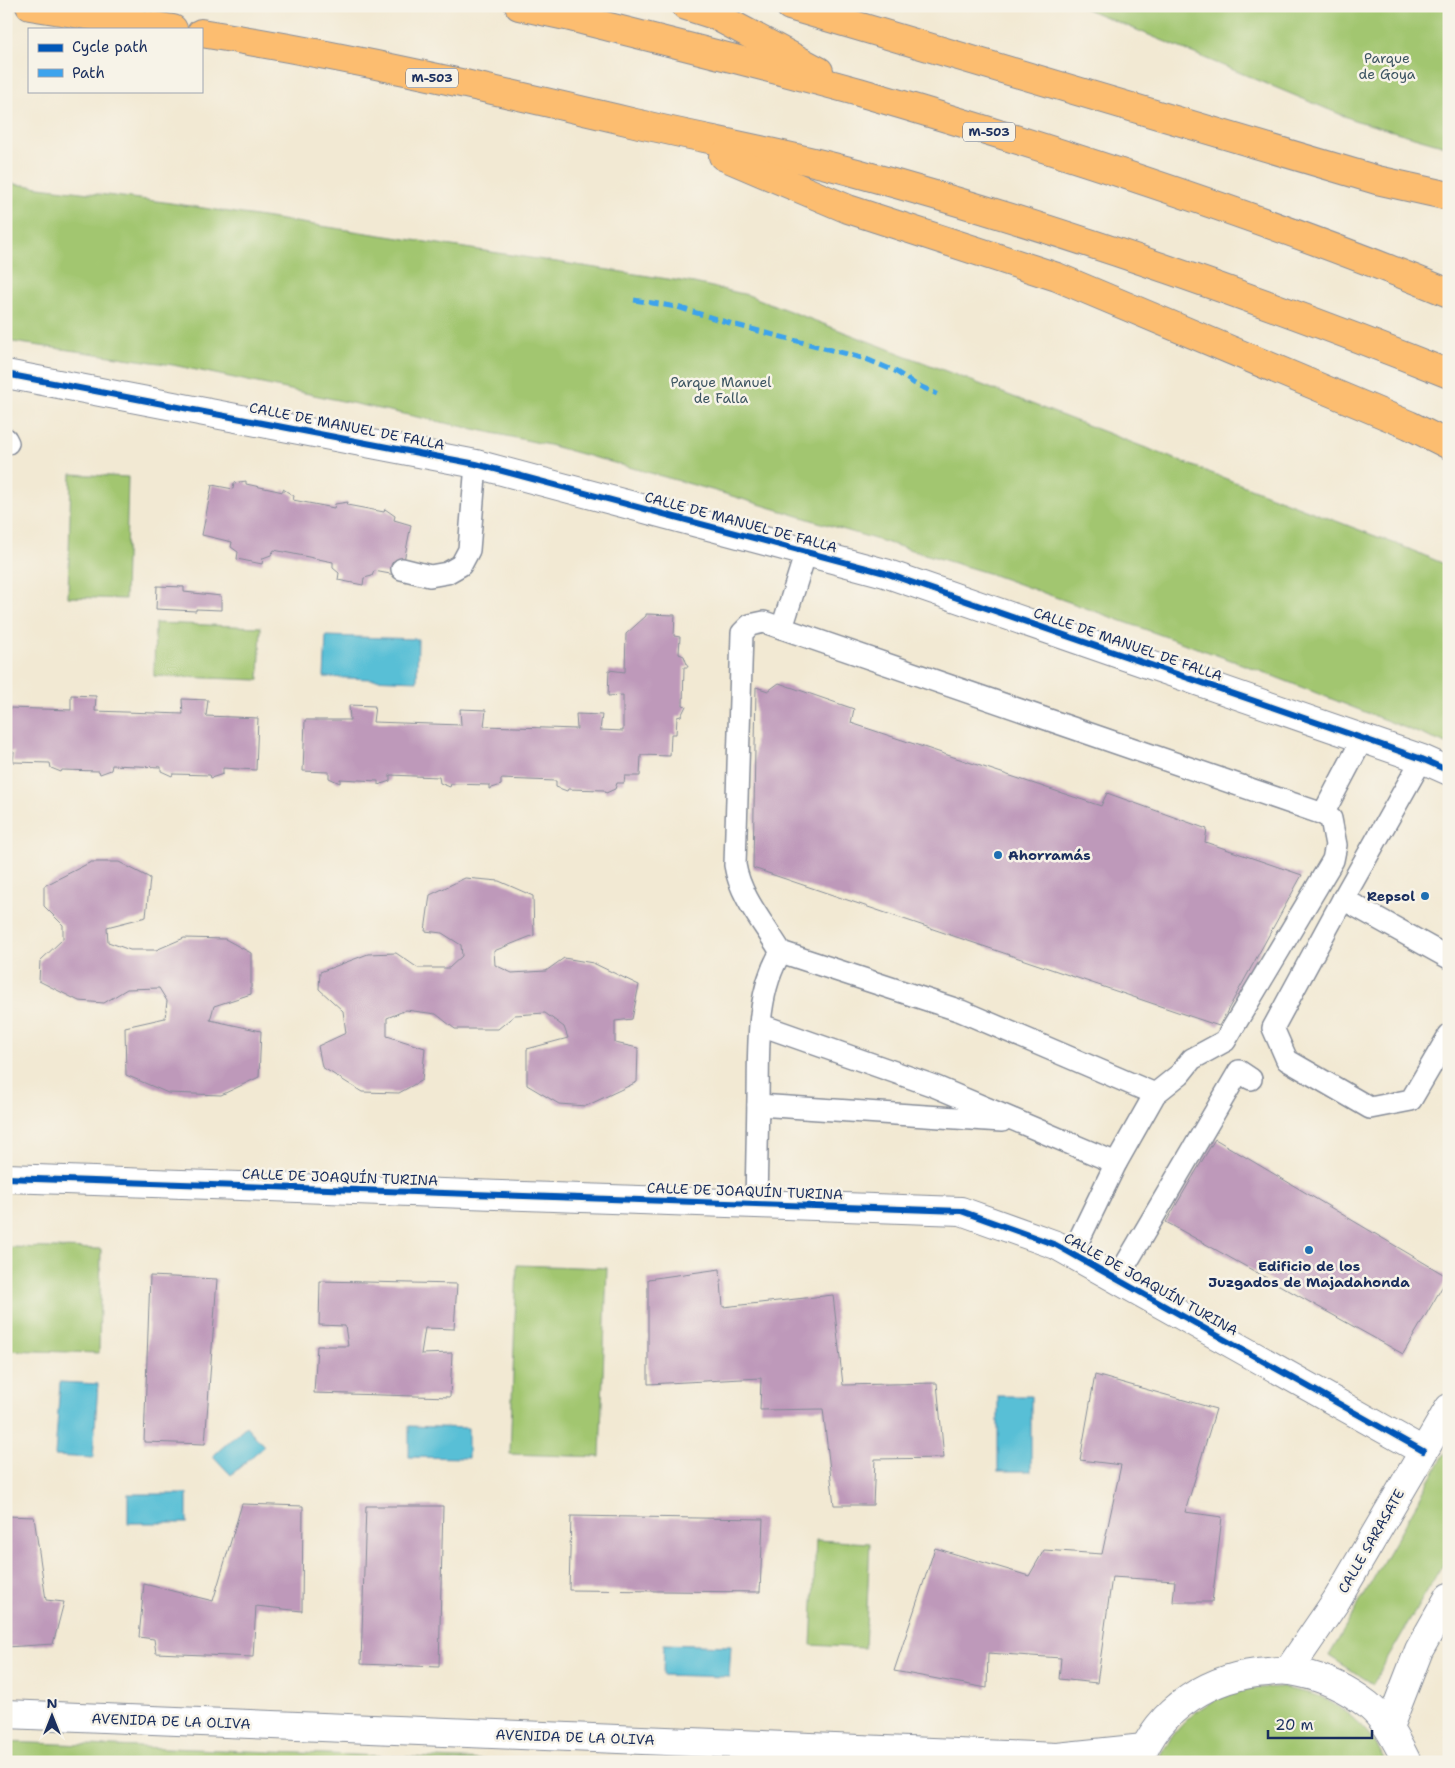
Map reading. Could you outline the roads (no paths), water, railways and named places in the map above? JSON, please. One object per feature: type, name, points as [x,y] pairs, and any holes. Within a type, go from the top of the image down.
[{"type":"highway","points":[[30,6],[167,28]]},
{"type":"highway","name":"M-503","points":[[519,6],[566,16],[858,92],[1121,172],[1378,264],[1449,293]]},
{"type":"highway","points":[[686,6],[714,15],[858,92]]},
{"type":"highway","points":[[790,6],[1377,180],[1449,196]]},
{"type":"highway","name":"M-503","points":[[202,33],[268,44],[508,93],[855,172],[1080,239],[1348,334],[1449,374]]},
{"type":"highway","points":[[662,129],[848,209],[1057,277],[1409,425],[1449,445]]},
{"type":"street","name":"CALLE DE MANUEL DE FALLA","points":[[6,374],[476,464],[886,573],[1363,738],[1422,759],[1449,772]]},
{"type":"street","name":"CALLE DE JOAQUÍN TURINA","points":[[6,1178],[961,1211],[1056,1244],[1423,1451]]},
{"type":"street","name":"CALLE SARASATE","points":[[1288,1671],[1336,1602],[1449,1408]]},
{"type":"street","points":[[1389,1727],[1418,1650],[1449,1598]]},
{"type":"street","points":[[1142,1755],[1170,1713],[1204,1687],[1245,1673],[1288,1671],[1327,1680],[1361,1699],[1389,1727],[1407,1762]]},
{"type":"street","name":"AVENIDA DE LA OLIVA","points":[[6,1714],[1057,1757],[1142,1755]]},
{"type":"lane","points":[[402,569],[430,576],[446,573],[461,565],[469,550],[476,464]]},
{"type":"lane","points":[[782,628],[806,552]]},
{"type":"lane","points":[[1072,1254],[1116,1163],[1155,1094],[1180,1074],[1192,1059],[1225,1041],[1333,860],[1336,845],[1334,826],[1330,819],[1323,814],[764,622],[750,624],[742,633],[735,865],[738,881],[745,897],[755,908],[781,952],[961,1011],[1155,1094]]},
{"type":"lane","points":[[1323,814],[1363,738]]},
{"type":"lane","points":[[1422,759],[1343,898],[1273,1028],[1288,1060],[1370,1108],[1411,1100],[1449,1034]]},
{"type":"lane","points":[[1343,898],[1449,958]]},
{"type":"lane","points":[[756,1204],[760,1025],[765,991],[774,964],[781,952]]},
{"type":"lane","points":[[760,1025],[934,1086],[1116,1163]]},
{"type":"lane","points":[[1117,1279],[1224,1111],[1239,1071],[1251,1079]]},
{"type":"lane","points":[[758,1105],[1019,1122]]},
{"type":"water","points":[[326,636],[418,639],[417,681],[324,677]]},
{"type":"water","points":[[60,1382],[98,1384],[93,1458],[55,1456]]},
{"type":"water","points":[[998,1396],[1031,1396],[1031,1471],[998,1471]]},
{"type":"water","points":[[246,1426],[264,1446],[231,1475],[213,1456]]},
{"type":"water","points":[[409,1426],[468,1428],[468,1458],[409,1457]]},
{"type":"water","points":[[128,1494],[187,1494],[187,1523],[128,1523]]},
{"type":"water","points":[[664,1644],[731,1646],[729,1677],[663,1675]]},
{"type":"place","name":"Ahorramás","points":[[998,855]]},
{"type":"place","name":"Repsol","points":[[1425,896]]},
{"type":"place","name":"Edificio de los Juzgados de Majadahonda","points":[[1309,1250]]},
{"type":"park label","name":"Parque de Goya","points":[[1387,66]]},
{"type":"park label","name":"Parque Manuel de Falla","points":[[721,390]]}]
